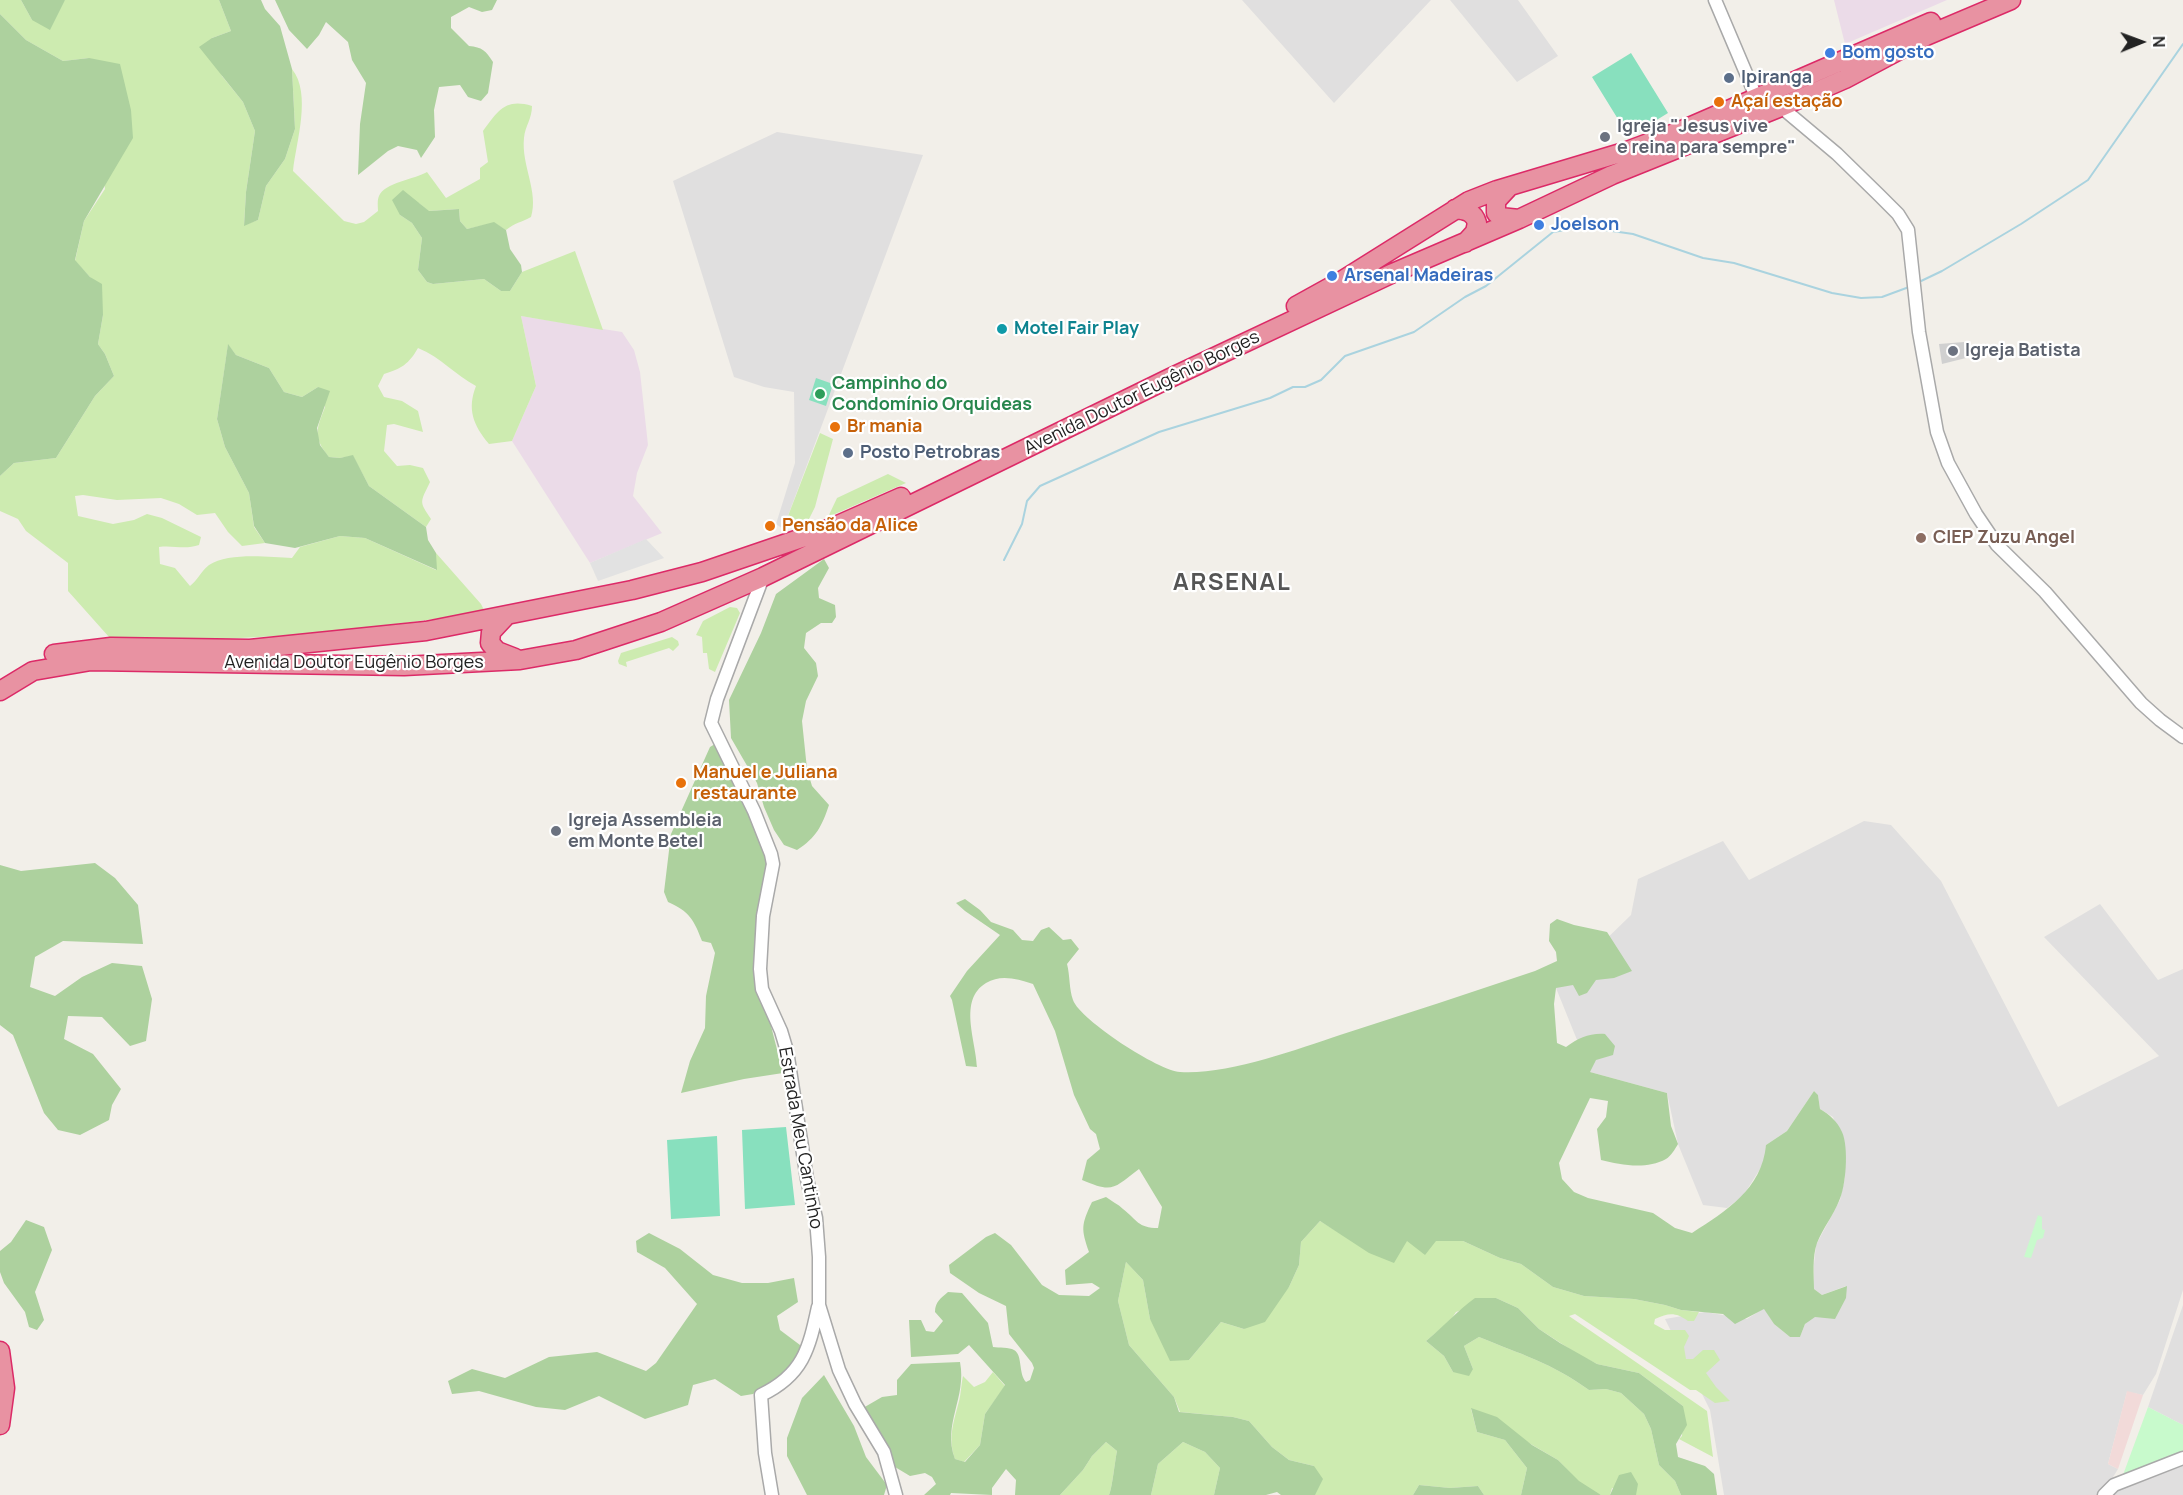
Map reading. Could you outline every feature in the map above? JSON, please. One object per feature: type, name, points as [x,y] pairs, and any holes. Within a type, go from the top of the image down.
[{"type":"highway","name":"Avenida Doutor Eugênio Borges","points":[[0,677],[17,666],[37,659],[79,650],[111,647],[164,649],[271,647],[426,631],[632,590],[702,572],[831,528],[943,477],[1323,292],[1469,201],[1627,151],[1757,99],[1981,0]]},
{"type":"highway","name":"Avenida Doutor Eugênio Borges","points":[[0,691],[10,683],[33,672],[91,661],[404,666],[520,660],[576,650],[641,629],[763,577],[1170,378],[1393,273],[1519,219],[1611,175],[1781,107],[1877,64],[1926,36],[2011,0]]},
{"type":"highway","points":[[1509,187],[1496,201],[1496,213],[1500,218],[1519,219]]},
{"type":"highway","points":[[1455,209],[1472,213],[1477,223],[1475,232],[1465,243]]},
{"type":"highway","points":[[506,616],[491,632],[490,643],[497,651],[520,660]]},
{"type":"highway","points":[[0,1351],[4,1388],[0,1425]]},
{"type":"street","points":[[1715,0],[1757,99]]},
{"type":"street","points":[[1781,107],[1825,143],[1880,195],[1898,214],[1908,230],[1919,332],[1937,432],[1948,463],[1976,514],[1997,545],[2045,592],[2141,703],[2183,737]]},
{"type":"street","name":"Estrada Meu Cantinho","points":[[763,577],[717,699],[711,723],[754,812],[773,864],[763,916],[760,969],[762,989],[787,1050],[807,1179],[816,1218],[819,1305],[839,1370],[855,1404],[884,1452],[896,1495]]},
{"type":"street","points":[[772,1495],[765,1453],[761,1395],[782,1384],[802,1360],[819,1305]]},
{"type":"street","points":[[2104,1495],[2114,1485],[2183,1458]]},
{"type":"shaded area","points":[[1242,0],[1431,0],[1334,103]]},
{"type":"shaded area","points":[[1450,0],[1518,0],[1558,56],[1517,82]]},
{"type":"shaded area","points":[[1834,0],[1947,0],[1845,44]]},
{"type":"shaded area","points":[[777,132],[923,155],[783,529],[776,524],[795,463],[794,392],[764,387],[734,377],[673,181]]},
{"type":"shaded area","points":[[521,316],[622,332],[634,350],[640,372],[648,445],[637,473],[633,496],[662,533],[590,563],[512,441],[536,386]]},
{"type":"shaded area","name":"Igreja Batista","points":[[1964,342],[1966,358],[1942,364],[1939,344]]},
{"type":"shaded area","points":[[646,539],[664,558],[598,581],[590,563]]},
{"type":"shaded area","points":[[1864,821],[1891,825],[1941,881],[2058,1107],[2159,1056],[2044,937],[2100,904],[2158,980],[2183,969],[2183,1290],[2156,1374],[2143,1395],[2127,1392],[2108,1464],[2118,1469],[2102,1495],[1724,1495],[1710,1410],[1665,1319],[1705,1312],[1747,1319],[1764,1308],[1774,1324],[1790,1337],[1800,1337],[1805,1324],[1846,1286],[1822,1295],[1814,1289],[1816,1245],[1840,1200],[1845,1177],[1845,1152],[1833,1117],[1820,1109],[1818,1095],[1814,1091],[1787,1131],[1766,1145],[1765,1161],[1743,1196],[1727,1208],[1703,1205],[1678,1144],[1667,1093],[1590,1072],[1556,988],[1631,915],[1638,879],[1723,841],[1749,880]]},
{"type":"shaded area","points":[[2183,1305],[2183,1425],[2148,1407]]},
{"type":"shaded area","points":[[2127,1391],[2143,1395],[2118,1469],[2108,1464]]},
{"type":"shaded area","points":[[2183,1457],[2183,1495],[2112,1495],[2119,1483]]},
{"type":"green space","points":[[0,0],[21,0],[32,20],[65,0],[219,0],[231,31],[212,38],[222,76],[243,102],[255,131],[246,192],[244,225],[258,220],[266,186],[285,159],[295,129],[292,69],[298,79],[302,105],[293,171],[344,221],[356,224],[364,222],[378,211],[379,196],[387,188],[427,172],[446,198],[480,179],[480,168],[488,162],[483,131],[503,108],[515,104],[532,106],[524,148],[532,188],[531,217],[506,230],[494,223],[467,229],[460,221],[459,209],[428,211],[419,203],[400,215],[412,223],[422,238],[418,270],[427,282],[433,284],[484,279],[501,291],[510,291],[522,272],[575,251],[603,330],[521,316],[536,386],[512,441],[489,444],[473,416],[472,402],[476,386],[427,352],[418,348],[404,365],[384,374],[378,386],[384,397],[402,401],[418,411],[423,432],[394,424],[387,425],[384,451],[397,466],[410,465],[423,468],[430,482],[422,502],[431,519],[426,527],[369,486],[353,456],[329,457],[318,438],[318,428],[325,407],[318,387],[302,397],[284,392],[269,368],[236,355],[228,345],[217,419],[225,447],[249,493],[254,527],[265,543],[242,546],[228,532],[215,513],[197,515],[179,504],[161,498],[117,500],[75,496],[78,516],[113,524],[134,520],[147,514],[162,518],[201,537],[199,545],[159,547],[160,564],[175,568],[190,586],[206,567],[227,558],[249,556],[292,558],[300,547],[340,536],[365,538],[436,570],[436,553],[481,604],[485,612],[332,633],[203,640],[109,637],[68,591],[68,563],[26,531],[18,519],[0,511],[0,476],[14,463],[56,458],[95,396],[114,376],[98,344],[103,315],[90,277],[75,261],[84,221],[105,189],[89,58],[63,61],[26,40],[0,14]]},
{"type":"green space","points":[[21,0],[65,0],[50,30],[32,20]]},
{"type":"green space","points":[[219,0],[261,0],[265,9],[280,26],[292,69],[295,129],[285,159],[266,186],[258,220],[244,226],[246,192],[255,131],[243,102],[199,47],[212,38],[231,31]]},
{"type":"green space","points":[[275,0],[497,0],[492,10],[482,12],[469,7],[451,17],[451,28],[469,46],[483,50],[493,62],[488,93],[481,101],[468,97],[460,85],[439,87],[434,110],[435,137],[421,158],[417,150],[398,146],[388,151],[358,175],[360,124],[366,83],[352,60],[348,42],[326,22],[307,49],[289,30]]},
{"type":"green space","points":[[0,14],[26,40],[63,61],[89,58],[120,64],[131,110],[133,138],[84,221],[75,260],[90,277],[102,284],[103,315],[98,344],[114,376],[95,396],[56,458],[14,463],[0,476]]},
{"type":"green space","points":[[1631,53],[1668,113],[1629,137],[1592,77]]},
{"type":"green space","points":[[403,190],[429,211],[459,209],[460,221],[467,229],[494,222],[506,230],[510,249],[521,265],[522,272],[510,291],[501,291],[484,279],[433,284],[427,282],[418,270],[422,238],[412,223],[400,215],[392,200]]},
{"type":"green space","points":[[228,344],[236,355],[269,368],[284,392],[302,397],[318,387],[330,391],[317,428],[320,445],[329,457],[340,458],[353,455],[369,486],[426,527],[428,540],[436,553],[437,570],[365,538],[340,536],[295,548],[265,543],[254,526],[249,493],[225,447],[217,419]]},
{"type":"green space","name":"Campinho do Condomínio Orquideas","points":[[816,378],[833,384],[826,406],[809,400]]},
{"type":"green space","points":[[820,433],[833,439],[815,507],[808,521],[793,527],[788,524],[783,529]]},
{"type":"green space","points":[[888,474],[906,483],[828,517],[837,498]]},
{"type":"green space","points":[[824,559],[829,568],[818,588],[819,598],[835,605],[836,617],[832,623],[821,623],[806,633],[804,648],[816,663],[818,676],[806,701],[802,721],[807,769],[812,786],[829,805],[818,831],[797,850],[784,845],[774,830],[757,783],[731,738],[729,700],[761,633],[776,594]]},
{"type":"green space","points":[[730,607],[737,608],[740,613],[715,672],[709,669],[707,653],[703,653],[702,637],[696,635],[703,621]]},
{"type":"green space","points":[[672,637],[678,641],[679,645],[673,651],[669,648],[626,662],[627,667],[619,664],[621,653]]},
{"type":"green space","points":[[715,744],[762,835],[768,865],[758,990],[770,1022],[783,1073],[681,1093],[690,1061],[705,1028],[706,996],[715,953],[711,943],[702,941],[690,917],[668,902],[664,892],[671,834],[710,747]]},
{"type":"green space","points":[[95,863],[115,878],[138,905],[143,944],[63,941],[35,957],[30,987],[55,996],[82,977],[112,963],[142,966],[152,999],[146,1041],[130,1046],[102,1017],[68,1016],[64,1039],[93,1054],[121,1089],[112,1105],[109,1120],[80,1135],[58,1130],[44,1113],[13,1035],[0,1025],[0,865],[21,871]]},
{"type":"green space","points":[[965,899],[991,922],[1013,930],[1022,940],[1033,941],[1041,930],[1049,927],[1063,940],[1071,939],[1079,949],[1067,964],[1073,1000],[1079,1009],[1121,1043],[1155,1063],[1180,1072],[1218,1070],[1261,1060],[1535,971],[1557,961],[1556,952],[1549,941],[1550,924],[1557,919],[1607,932],[1632,971],[1614,978],[1596,980],[1587,993],[1579,996],[1573,985],[1556,988],[1554,1004],[1557,1043],[1566,1047],[1584,1037],[1605,1034],[1615,1046],[1613,1055],[1596,1060],[1590,1072],[1667,1093],[1671,1126],[1678,1144],[1668,1158],[1650,1164],[1625,1165],[1601,1160],[1597,1129],[1606,1117],[1608,1101],[1590,1098],[1559,1163],[1562,1179],[1574,1192],[1588,1198],[1653,1213],[1675,1228],[1692,1233],[1729,1207],[1750,1186],[1758,1174],[1766,1145],[1787,1131],[1814,1091],[1818,1095],[1820,1109],[1833,1119],[1842,1132],[1846,1157],[1841,1195],[1815,1248],[1814,1289],[1822,1295],[1847,1286],[1846,1298],[1835,1319],[1815,1317],[1805,1324],[1800,1337],[1790,1337],[1774,1324],[1764,1309],[1735,1324],[1723,1314],[1681,1310],[1634,1299],[1584,1296],[1553,1287],[1521,1264],[1500,1258],[1463,1241],[1436,1241],[1425,1255],[1407,1241],[1394,1263],[1369,1253],[1320,1221],[1301,1242],[1299,1265],[1289,1287],[1265,1322],[1244,1329],[1221,1322],[1189,1360],[1170,1361],[1150,1319],[1143,1280],[1126,1262],[1118,1301],[1129,1345],[1174,1397],[1179,1412],[1233,1417],[1249,1421],[1272,1447],[1289,1460],[1314,1466],[1323,1479],[1315,1495],[1281,1495],[1277,1492],[1266,1495],[1214,1495],[1220,1468],[1205,1452],[1183,1442],[1158,1464],[1151,1495],[1109,1495],[1117,1451],[1106,1442],[1060,1495],[1015,1495],[1016,1480],[1006,1469],[992,1488],[992,1495],[951,1493],[950,1495],[924,1495],[936,1484],[932,1477],[925,1473],[910,1476],[895,1467],[867,1422],[863,1408],[882,1397],[897,1395],[897,1380],[911,1364],[960,1362],[960,1387],[951,1434],[955,1459],[965,1462],[980,1445],[985,1414],[1005,1385],[969,1345],[958,1354],[911,1357],[909,1320],[921,1320],[926,1331],[934,1332],[943,1321],[935,1312],[939,1300],[948,1292],[962,1293],[988,1323],[993,1347],[1009,1348],[1017,1352],[1026,1382],[1030,1380],[1034,1368],[1009,1334],[1006,1306],[979,1293],[950,1273],[949,1265],[986,1237],[995,1233],[1011,1245],[1042,1285],[1059,1295],[1089,1296],[1100,1288],[1092,1283],[1066,1285],[1065,1270],[1089,1252],[1083,1227],[1092,1202],[1106,1197],[1138,1223],[1151,1228],[1158,1228],[1162,1207],[1139,1169],[1118,1185],[1107,1188],[1082,1180],[1087,1160],[1100,1149],[1096,1134],[1090,1129],[1074,1095],[1055,1031],[1033,984],[1003,978],[992,980],[978,990],[971,1010],[977,1067],[966,1066],[950,996],[967,971],[1000,935],[956,903]]},
{"type":"green space","points":[[786,1127],[795,1205],[745,1209],[742,1130]]},
{"type":"green space","points":[[717,1136],[720,1216],[671,1219],[667,1140]]},
{"type":"green space","points":[[2038,1215],[2042,1217],[2042,1229],[2045,1230],[2043,1238],[2037,1240],[2031,1258],[2024,1257]]},
{"type":"green space","points":[[26,1220],[44,1227],[52,1250],[35,1292],[44,1320],[37,1330],[29,1327],[25,1312],[4,1283],[0,1272],[0,1251],[11,1242]]},
{"type":"green space","points":[[1320,1221],[1343,1235],[1407,1241],[1463,1241],[1500,1258],[1521,1264],[1553,1287],[1584,1296],[1634,1299],[1699,1312],[1694,1321],[1668,1315],[1655,1319],[1654,1324],[1665,1330],[1685,1330],[1689,1336],[1684,1347],[1686,1359],[1693,1359],[1703,1350],[1714,1350],[1720,1360],[1706,1373],[1730,1401],[1715,1403],[1696,1390],[1690,1390],[1575,1314],[1569,1316],[1707,1411],[1713,1457],[1679,1439],[1682,1436],[1683,1406],[1639,1373],[1597,1364],[1579,1355],[1539,1329],[1518,1308],[1496,1298],[1456,1312],[1450,1321],[1426,1341],[1444,1356],[1453,1372],[1473,1369],[1464,1346],[1479,1337],[1549,1366],[1589,1390],[1606,1389],[1621,1393],[1644,1414],[1651,1429],[1659,1465],[1675,1481],[1681,1495],[1636,1495],[1612,1488],[1610,1495],[1601,1495],[1591,1491],[1558,1460],[1471,1409],[1477,1432],[1505,1440],[1527,1468],[1521,1495],[1484,1495],[1478,1486],[1450,1488],[1419,1485],[1413,1495],[1314,1495],[1314,1466],[1289,1460],[1272,1447],[1249,1421],[1233,1417],[1180,1412],[1174,1397],[1129,1345],[1118,1301],[1126,1262],[1143,1280],[1150,1319],[1189,1360],[1221,1322],[1244,1329],[1289,1287],[1299,1265],[1301,1242]]},
{"type":"green space","points":[[649,1233],[680,1249],[713,1275],[742,1283],[768,1283],[794,1278],[798,1302],[777,1316],[780,1330],[800,1345],[802,1351],[784,1375],[753,1394],[741,1396],[715,1379],[693,1385],[688,1405],[645,1419],[599,1396],[565,1410],[536,1407],[479,1391],[452,1394],[448,1381],[472,1369],[505,1378],[549,1357],[597,1352],[646,1371],[656,1363],[697,1304],[665,1268],[637,1252],[636,1241]]},
{"type":"green space","points":[[1475,1298],[1496,1298],[1518,1308],[1539,1329],[1560,1343],[1597,1364],[1639,1373],[1683,1406],[1687,1425],[1676,1444],[1678,1457],[1705,1466],[1714,1474],[1717,1495],[1681,1495],[1675,1481],[1659,1465],[1651,1429],[1644,1414],[1621,1393],[1606,1389],[1589,1390],[1549,1366],[1479,1337],[1464,1346],[1473,1369],[1469,1376],[1453,1372],[1444,1356],[1426,1341]]},
{"type":"green space","points":[[993,1372],[1005,1386],[985,1414],[980,1445],[964,1462],[955,1459],[952,1432],[963,1376],[974,1387],[985,1382]]},
{"type":"green space","points":[[824,1375],[854,1426],[866,1457],[887,1485],[884,1495],[807,1495],[787,1456],[787,1438],[802,1398]]},
{"type":"green space","points":[[2148,1407],[2183,1425],[2183,1457],[2120,1483]]},
{"type":"green space","points":[[1471,1408],[1497,1417],[1532,1445],[1558,1460],[1579,1481],[1601,1495],[1521,1495],[1527,1468],[1505,1440],[1477,1432]]},
{"type":"green space","points":[[1106,1442],[1117,1451],[1109,1495],[1060,1495],[1083,1470],[1092,1456]]},
{"type":"green space","points":[[1183,1442],[1205,1452],[1220,1468],[1214,1495],[1151,1495],[1158,1464]]},
{"type":"green space","points":[[1631,1472],[1638,1484],[1636,1495],[1610,1495],[1619,1475]]},
{"type":"green space","points":[[1419,1485],[1450,1488],[1478,1486],[1484,1495],[1413,1495]]},
{"type":"waterway","points":[[1919,282],[1942,271],[2021,224],[2088,180],[2183,44]]},
{"type":"waterway","points":[[1004,560],[1022,524],[1027,501],[1040,486],[1159,432],[1270,398],[1293,387],[1305,387],[1321,380],[1345,356],[1414,332],[1465,297],[1486,286],[1553,232],[1584,227],[1633,234],[1703,258],[1734,263],[1832,293],[1861,298],[1882,297],[1909,287]]},
{"type":"place","name":"Bom gosto","points":[[1830,53]]},
{"type":"place","name":"Ipiranga","points":[[1729,78]]},
{"type":"place","name":"Açaí estação","points":[[1719,102]]},
{"type":"place","name":"Igreja \"Jesus vive e reina para sempre\"","points":[[1605,137]]},
{"type":"place","name":"Joelson","points":[[1539,225]]},
{"type":"place","name":"Arsenal Madeiras","points":[[1332,276]]},
{"type":"place","name":"Motel Fair Play","points":[[1002,329]]},
{"type":"place","name":"Igreja Batista","points":[[1953,351]]},
{"type":"place","name":"Campinho do Condomínio Orquideas","points":[[820,394]]},
{"type":"place","name":"Br mania","points":[[835,427]]},
{"type":"place","name":"Posto Petrobras","points":[[848,453]]},
{"type":"place","name":"Pensão da Alice","points":[[770,526]]},
{"type":"place","name":"CIEP Zuzu Angel","points":[[1921,538]]},
{"type":"place","name":"Manuel e Juliana restaurante","points":[[681,783]]},
{"type":"place","name":"Igreja Assembleia em Monte Betel","points":[[556,831]]},
{"type":"district","name":"ARSENAL","points":[[1232,583]]}]
